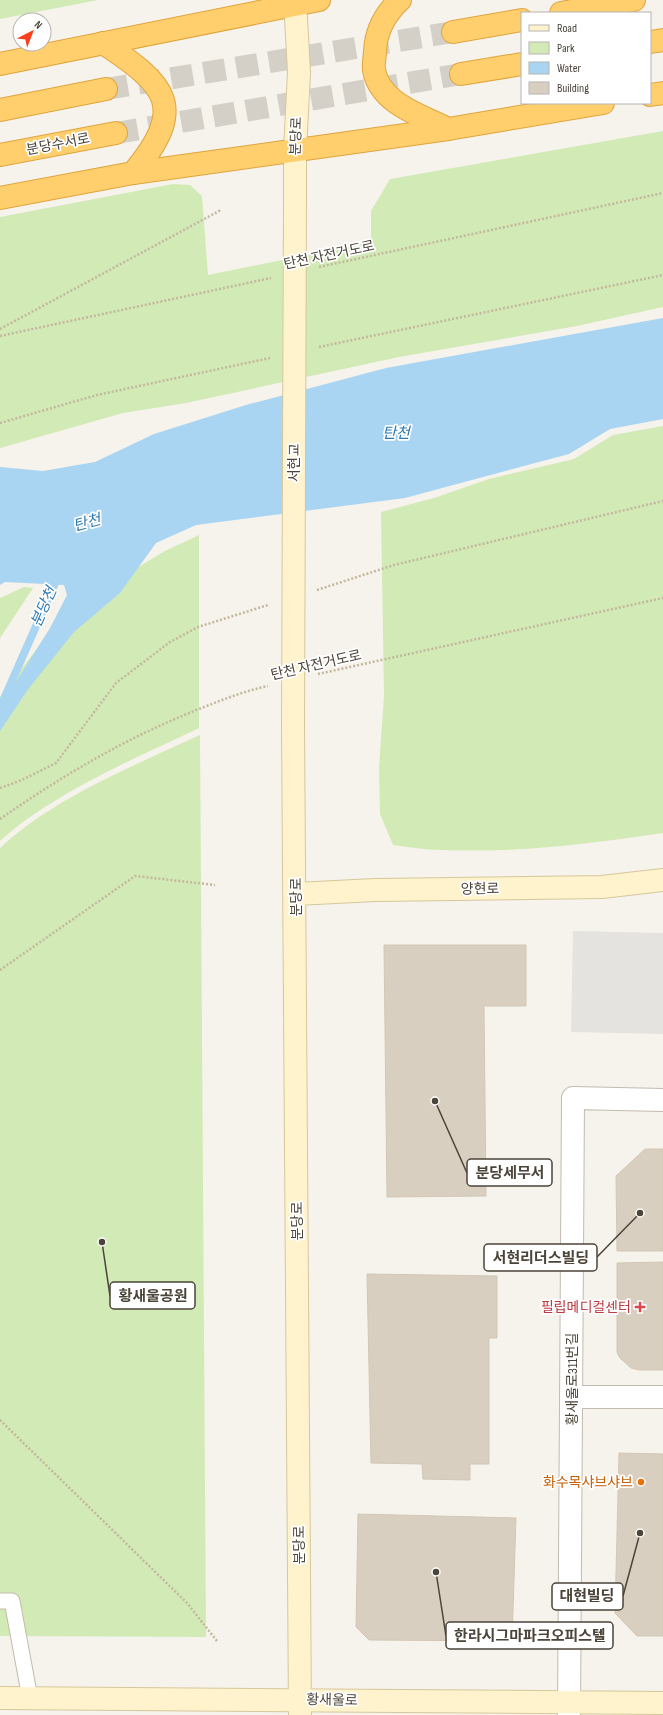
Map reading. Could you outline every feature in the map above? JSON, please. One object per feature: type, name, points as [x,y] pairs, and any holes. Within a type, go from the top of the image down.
[{"type":"highway","points":[[0,64],[295,2],[318,0]]},
{"type":"highway","points":[[400,0],[386,15],[376,38],[374,69],[378,82],[386,94],[399,104],[448,129]]},
{"type":"highway","points":[[567,12],[634,0]]},
{"type":"highway","points":[[453,32],[521,20]]},
{"type":"highway","points":[[651,42],[663,40]]},
{"type":"highway","points":[[103,43],[146,73],[160,92],[165,104],[165,115],[158,140],[150,153],[133,173]]},
{"type":"highway","points":[[461,74],[521,64]]},
{"type":"highway","points":[[0,110],[106,89]]},
{"type":"highway","points":[[651,95],[663,93]]},
{"type":"highway","points":[[0,198],[133,173],[448,129],[597,104]]},
{"type":"highway","name":"분당수서로","points":[[0,155],[116,133]]},
{"type":"main road","name":"분당로","points":[[295,2],[299,72],[295,151],[295,200]]},
{"type":"main road","name":"서현교","points":[[293,726],[295,200]]},
{"type":"main road","name":"분당로","points":[[293,726],[296,894],[300,1707]]},
{"type":"main road","name":"양현로","points":[[296,894],[375,890],[602,887],[663,880]]},
{"type":"main road","name":"황새울로","points":[[0,1698],[300,1707],[569,1709],[663,1703]]},
{"type":"street","name":"황새울로311번길","points":[[569,1709],[573,1098],[663,1100]]},
{"type":"street","points":[[572,1397],[663,1397]]},
{"type":"lane","points":[[0,1601],[12,1601],[30,1698]]},
{"type":"path","name":"탄천 자전거도로","points":[[316,268],[663,194]]},
{"type":"path","points":[[0,329],[221,210]]},
{"type":"path","points":[[316,348],[663,275]]},
{"type":"path","name":"탄천 자전거도로","points":[[0,336],[277,277]]},
{"type":"path","points":[[0,423],[97,395],[277,356]]},
{"type":"path","name":"탄천 자전거도로","points":[[316,675],[663,598]]},
{"type":"path","name":"탄천 자전거도로","points":[[0,820],[51,783],[110,750],[176,718],[246,690],[269,685]]},
{"type":"path","points":[[0,970],[135,876],[215,885]]},
{"type":"path","points":[[0,1420],[187,1603],[217,1641]]},
{"type":"green space","points":[[0,0],[98,0],[36,12],[12,12],[12,17],[0,19]]},
{"type":"green space","points":[[663,131],[663,307],[577,326],[399,357],[186,403],[123,413],[0,448],[0,217],[173,184],[190,185],[202,196],[208,275],[371,242],[371,211],[390,179]]},
{"type":"green space","points":[[663,426],[663,833],[608,841],[525,849],[469,851],[435,850],[393,845],[380,814],[379,768],[384,695],[381,512],[434,498],[489,479],[574,459],[613,435]]},
{"type":"green space","points":[[199,535],[199,728],[121,765],[69,792],[44,807],[0,841],[0,697],[58,621],[120,578],[165,551]]},
{"type":"green space","points":[[24,587],[33,588],[0,638],[0,598]]},
{"type":"green space","points":[[200,735],[206,1637],[0,1636],[0,848],[45,813],[70,798],[122,771]]},
{"type":"shaded area","points":[[573,931],[663,933],[663,1034],[571,1032]]},
{"type":"water","name":"탄천","points":[[663,318],[663,419],[610,429],[569,454],[405,498],[196,525],[156,543],[120,593],[74,632],[29,688],[0,731],[0,707],[50,628],[67,595],[64,585],[5,582],[0,585],[0,467],[43,471],[95,462],[154,434],[246,405],[386,368]]},
{"type":"building","points":[[384,945],[526,945],[526,1006],[484,1006],[486,1196],[387,1197]]},
{"type":"building","points":[[645,1149],[663,1149],[663,1251],[617,1251],[616,1176]]},
{"type":"building","name":"필립메디컬센터","points":[[663,1262],[663,1370],[639,1370],[631,1368],[620,1358],[617,1352],[617,1263]]},
{"type":"building","points":[[367,1274],[497,1276],[497,1338],[489,1338],[489,1464],[470,1464],[470,1480],[423,1479],[422,1464],[371,1463]]},
{"type":"building","points":[[619,1453],[663,1454],[663,1636],[637,1636],[615,1613]]},
{"type":"building","points":[[358,1514],[516,1518],[512,1641],[369,1640],[356,1627]]},
{"type":"waterway","name":"분당천","points":[[0,708],[56,581],[60,576]]},
{"type":"tunnel","points":[[106,89],[453,32]]},
{"type":"tunnel","points":[[116,133],[461,74]]},
{"type":"place","name":"분당세무서","points":[[435,1101]]},
{"type":"place","name":"서현리더스빌딩","points":[[640,1213]]},
{"type":"place","name":"황새울공원","points":[[102,1242]]},
{"type":"place","name":"필립메디컬센터","points":[[640,1307]]},
{"type":"place","name":"화수목샤브샤브","points":[[641,1482]]},
{"type":"place","name":"대현빌딩","points":[[640,1533]]},
{"type":"place","name":"한라시그마파크오피스텔","points":[[436,1572]]}]
